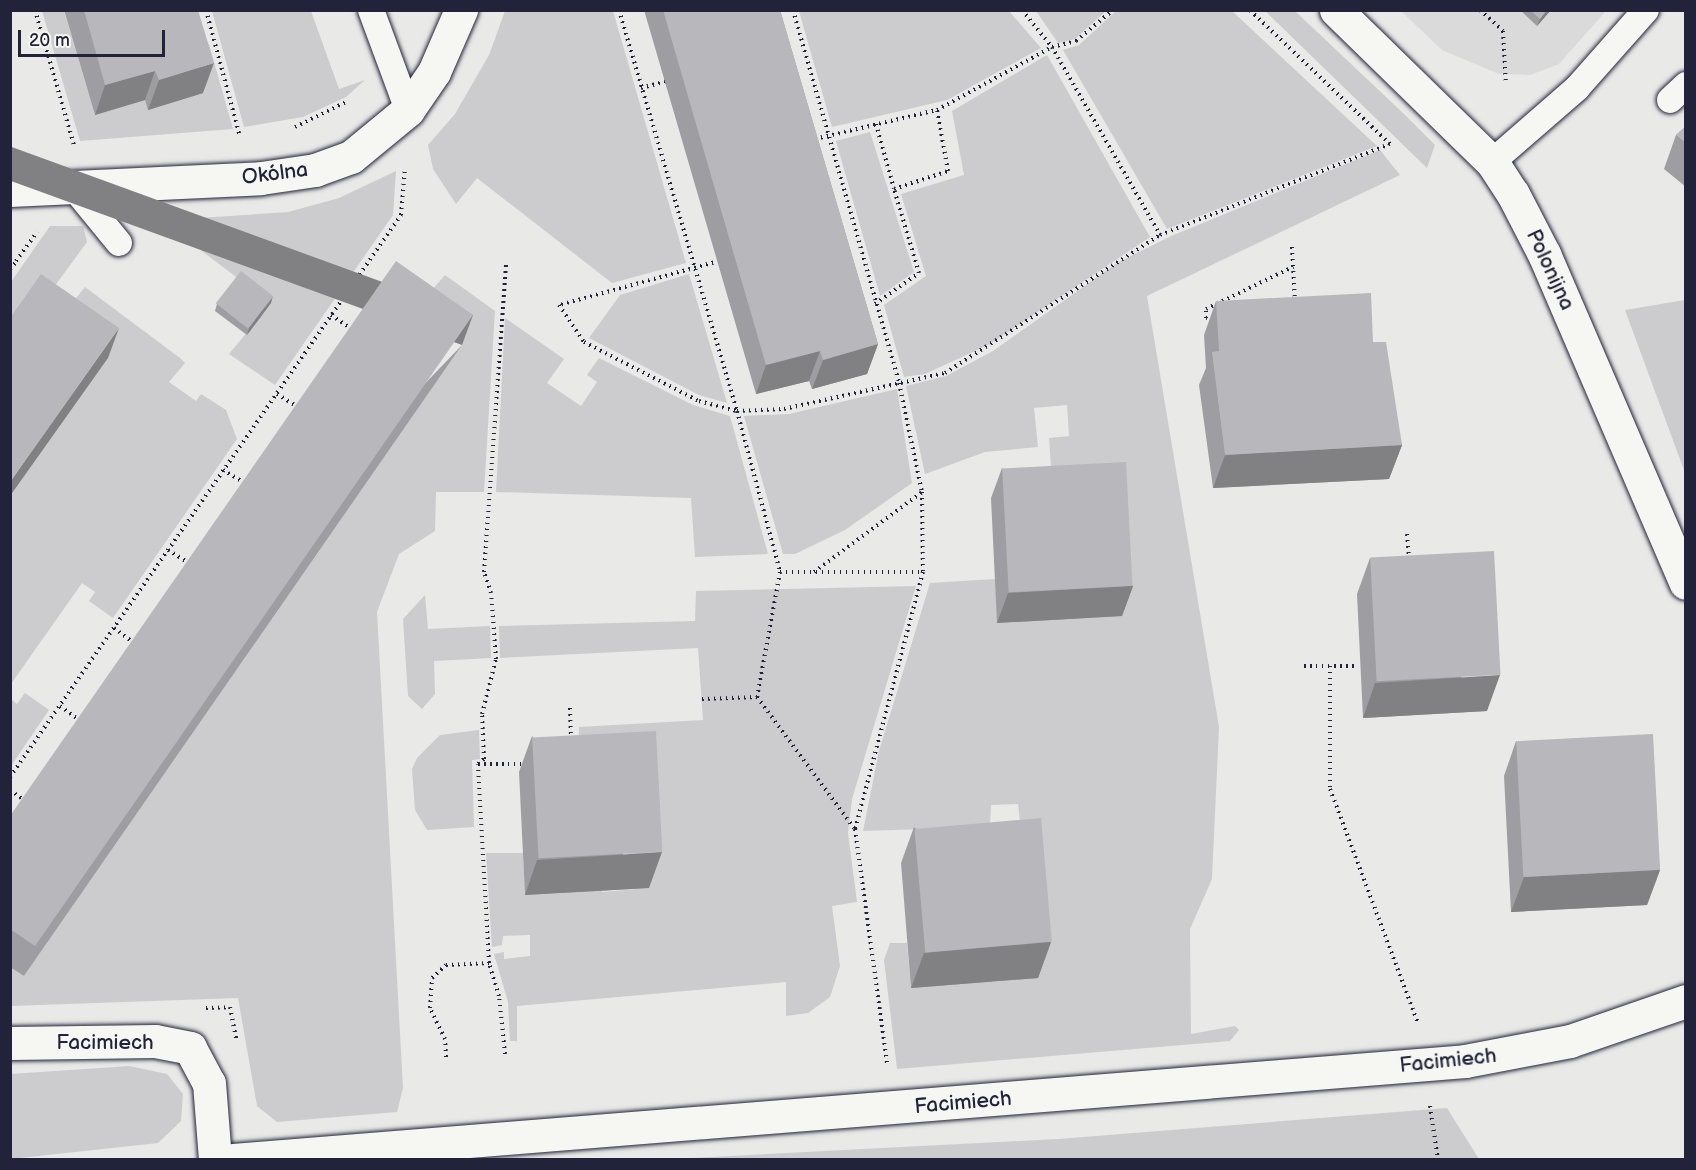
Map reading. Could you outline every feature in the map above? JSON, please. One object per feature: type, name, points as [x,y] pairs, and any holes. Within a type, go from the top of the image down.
[{"type":"street","name":"Okólna","points":[[10,189],[74,188],[315,170],[351,157],[408,110],[434,72],[461,10]]},
{"type":"street","name":"Polonijna","points":[[1336,10],[1492,162],[1544,254],[1686,583]]},
{"type":"street","name":"Facimiech","points":[[233,1160],[1424,1064],[1570,1041],[1686,1001]]},
{"type":"street","name":"Facimiech","points":[[10,1043],[154,1041],[190,1048],[209,1083],[216,1160]]},
{"type":"lane","points":[[371,10],[408,110]]},
{"type":"lane","points":[[1492,162],[1577,88],[1646,10]]},
{"type":"lane","points":[[74,188],[119,243]]},
{"type":"path","points":[[35,10],[76,151],[65,151]]},
{"type":"path","points":[[206,10],[240,138]]},
{"type":"path","points":[[619,10],[737,411],[780,572],[757,697],[855,829]]},
{"type":"path","points":[[793,10],[899,383],[922,492],[923,572],[855,829],[888,1072]]},
{"type":"path","points":[[1022,10],[1052,47],[1160,235]]},
{"type":"path","points":[[805,142],[937,110],[1052,47],[1076,42],[1113,10]]},
{"type":"path","points":[[723,260],[559,305],[584,342],[699,401],[737,411],[784,409],[945,373],[992,348],[1098,271],[1160,235],[1390,144],[1250,10]]},
{"type":"path","points":[[1480,10],[1503,31],[1506,84]]},
{"type":"path","points":[[203,38],[213,35]]},
{"type":"path","points":[[285,129],[351,99],[388,57]]},
{"type":"path","points":[[641,88],[670,80]]},
{"type":"path","points":[[894,189],[948,171],[937,110]]},
{"type":"path","points":[[875,304],[919,273],[876,124]]},
{"type":"path","points":[[229,139],[252,136]]},
{"type":"path","points":[[10,777],[401,216],[405,163]]},
{"type":"path","points":[[1292,247],[1296,312]]},
{"type":"path","points":[[10,269],[16,261]]},
{"type":"path","points":[[505,1054],[499,996],[489,963],[478,764],[483,759],[482,714],[496,659],[491,593],[483,572],[506,264]]},
{"type":"path","points":[[1217,317],[1206,318],[1206,309],[1293,267]]},
{"type":"path","points":[[331,315],[357,332]]},
{"type":"path","points":[[868,318],[879,315]]},
{"type":"path","points":[[277,394],[303,410]]},
{"type":"path","points":[[224,470],[249,487]]},
{"type":"path","points":[[813,572],[922,492]]},
{"type":"path","points":[[1407,534],[1409,566]]},
{"type":"path","points":[[168,550],[194,567]]},
{"type":"path","points":[[780,572],[923,572]]},
{"type":"path","points":[[114,628],[138,647]]},
{"type":"path","points":[[1304,666],[1354,666]]},
{"type":"path","points":[[1330,666],[1330,789],[1422,1032]]},
{"type":"path","points":[[702,699],[757,697]]},
{"type":"path","points":[[60,706],[84,724]]},
{"type":"path","points":[[570,708],[571,741]]},
{"type":"path","points":[[478,764],[536,763]]},
{"type":"path","points":[[10,790],[29,804]]},
{"type":"path","points":[[446,1057],[445,1039],[430,1008],[432,978],[446,964],[489,963]]},
{"type":"path","points":[[1424,1064],[1438,1160]]},
{"type":"shaded area","points":[[1117,10],[1232,11],[1377,146],[1167,229],[1063,50],[1079,45]]},
{"type":"shaded area","points":[[42,11],[64,11],[95,115],[145,100],[149,110],[190,49],[209,44],[233,129],[80,141]]},
{"type":"shaded area","points":[[212,11],[311,11],[339,89],[365,80],[346,97],[303,117],[244,127]]},
{"type":"shaded area","points":[[505,11],[613,11],[686,263],[612,283],[477,178],[456,204],[433,169],[428,145],[455,114],[489,55]]},
{"type":"shaded area","points":[[799,11],[1009,11],[1041,48],[947,100],[832,127]]},
{"type":"shaded area","points":[[1036,11],[1106,11],[1075,39],[1058,43]]},
{"type":"shaded area","points":[[1265,11],[1295,11],[1403,113],[1435,145],[1427,168]]},
{"type":"shaded area","points":[[1401,11],[1606,11],[1559,64],[1530,75],[1499,74],[1442,50]]},
{"type":"shaded area","points":[[1047,55],[1150,237],[990,344],[925,374],[904,377],[884,305],[926,276],[901,194],[964,175],[952,111]]},
{"type":"shaded area","points":[[870,132],[914,272],[880,296],[836,141]]},
{"type":"shaded area","points":[[1380,150],[1400,175],[1147,296],[1219,727],[1212,879],[1190,929],[1191,1034],[1235,1026],[1239,1030],[1230,1041],[897,1069],[884,960],[890,943],[907,943],[911,988],[990,977],[992,982],[1038,977],[1018,804],[991,805],[990,827],[863,831],[879,751],[930,583],[995,579],[998,623],[1042,620],[1053,495],[1049,438],[1069,436],[1067,405],[1034,408],[1038,447],[985,452],[925,474],[906,386],[946,376],[993,351],[1117,263],[1169,237]]},
{"type":"shaded area","points":[[396,171],[393,215],[275,385],[229,354],[271,303],[167,225],[168,220],[288,212],[339,198]]},
{"type":"shaded area","points":[[50,226],[83,226],[87,242],[38,309],[11,332],[11,282]]},
{"type":"shaded area","points":[[689,274],[727,403],[699,395],[589,338],[620,295]]},
{"type":"shaded area","points":[[445,275],[495,311],[484,492],[436,492],[435,531],[399,554],[377,612],[403,1088],[397,1112],[277,1122],[257,1106],[238,998],[11,1006],[10,966],[24,976],[462,345],[432,290]]},
{"type":"shaded area","points":[[85,287],[185,363],[169,382],[196,401],[201,394],[226,410],[237,439],[113,618],[89,601],[95,592],[82,583],[11,684],[11,495],[57,322]]},
{"type":"shaded area","points":[[1686,300],[1685,473],[1625,310]]},
{"type":"shaded area","points":[[505,318],[564,359],[547,383],[581,406],[597,382],[587,375],[599,358],[693,405],[730,416],[768,554],[695,557],[691,498],[496,492]]},
{"type":"shaded area","points":[[897,389],[912,483],[845,530],[795,554],[783,554],[744,416],[789,414]]},
{"type":"shaded area","points":[[916,586],[852,799],[848,833],[857,902],[832,906],[840,966],[830,997],[808,1013],[786,1016],[786,982],[517,1006],[517,1041],[510,1041],[508,1002],[494,954],[504,952],[504,959],[530,956],[530,935],[503,936],[502,945],[492,947],[486,853],[523,853],[525,895],[564,893],[565,885],[600,883],[602,892],[649,888],[579,775],[579,727],[703,720],[698,648],[500,658],[499,626],[695,621],[696,591]]},
{"type":"shaded area","points":[[425,595],[428,629],[490,626],[491,658],[434,661],[435,694],[422,709],[408,696],[403,619]]},
{"type":"shaded area","points":[[25,693],[49,710],[11,766],[11,699],[17,704]]},
{"type":"shaded area","points":[[479,730],[480,759],[472,760],[474,827],[427,830],[415,810],[412,769],[417,758],[440,735]]},
{"type":"shaded area","points":[[129,1066],[167,1074],[183,1094],[181,1121],[158,1143],[11,1159],[11,1074]]},
{"type":"shaded area","points":[[1447,1108],[1479,1159],[672,1159],[1058,1139]]},
{"type":"building","points":[[84,10],[198,10],[214,63],[159,80],[155,71],[105,85]]},
{"type":"building","points":[[663,10],[780,10],[878,344],[823,360],[820,351],[766,365]]},
{"type":"building","points":[[1530,10],[1547,10],[1540,19]]},
{"type":"building","points":[[1686,126],[1686,143],[1676,135]]},
{"type":"building","points":[[396,261],[473,315],[35,946],[10,929],[10,816]]},
{"type":"building","points":[[241,271],[273,296],[248,329],[216,303]]},
{"type":"building","points":[[41,274],[119,328],[10,482],[10,318]]},
{"type":"building","points":[[1371,293],[1373,342],[1386,342],[1402,445],[1225,455],[1212,352],[1219,351],[1216,301]]},
{"type":"building","points":[[1126,462],[1132,586],[1009,592],[1002,468]]},
{"type":"building","points":[[1494,551],[1500,675],[1377,681],[1370,557]]},
{"type":"building","points":[[656,731],[662,852],[539,858],[532,737]]},
{"type":"building","points":[[1653,734],[1660,870],[1523,877],[1516,741]]},
{"type":"building","points":[[1041,818],[1052,942],[925,953],[914,829]]}]
